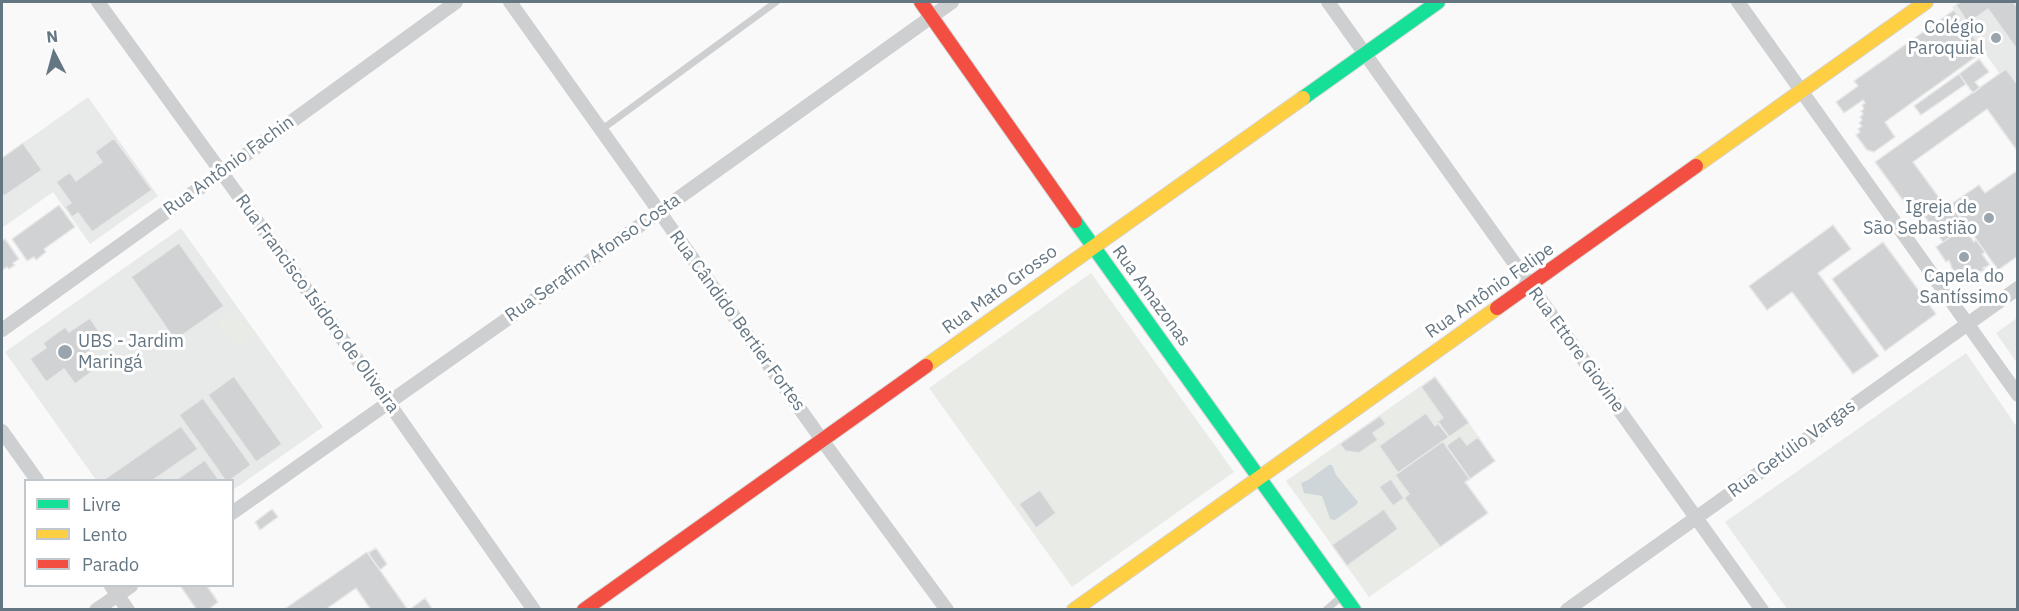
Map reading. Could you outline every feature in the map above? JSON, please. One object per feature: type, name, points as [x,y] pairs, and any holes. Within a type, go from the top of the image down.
[{"type":"street","name":"Rua Francisco Isidoro de Oliveira","points":[[98,2],[388,402],[534,609]]},
{"type":"street","name":"Rua Antônio Fachin","points":[[2,330],[456,2]]},
{"type":"street","name":"Rua Cândido Bertier Fortes","points":[[510,2],[822,440],[947,609]]},
{"type":"street","name":"Rua Amazonas","points":[[921,2],[1354,609]]},
{"type":"street","name":"Rua Serafim Afonso Costa","points":[[234,512],[952,2]]},
{"type":"street","name":"Rua Ettore Giovine","points":[[1328,2],[1762,609]]},
{"type":"street","name":"Rua Mato Grosso","points":[[584,609],[1438,2]]},
{"type":"street","points":[[1738,2],[2018,395]]},
{"type":"street","name":"Rua Antônio Felipe","points":[[1074,609],[1926,2]]},
{"type":"street","name":"Rua Getúlio Vargas","points":[[1568,609],[2018,288]]},
{"type":"street","points":[[2,431],[36,479]]},
{"type":"street","points":[[96,609],[115,590],[128,609]]},
{"type":"lane","points":[[601,130],[776,2]]},
{"type":"lane","points":[[1326,609],[1344,595]]},
{"type":"shaded area","name":"Colégio Paroquial","points":[[1961,2],[2017,2],[2017,86],[2000,74],[1952,7]]},
{"type":"shaded area","points":[[88,97],[158,196],[90,244],[53,192],[2,228],[2,158]]},
{"type":"shaded area","points":[[181,228],[323,427],[234,489],[234,479],[95,479],[5,352]]},
{"type":"shaded area","points":[[1091,273],[1234,472],[1072,587],[929,388]]},
{"type":"shaded area","points":[[237,309],[256,335],[235,349],[217,323]]},
{"type":"shaded area","points":[[2017,318],[2017,363],[1996,333]]},
{"type":"shaded area","points":[[1966,353],[2017,427],[2017,609],[1787,609],[1725,522]]},
{"type":"shaded area","points":[[1435,376],[1496,461],[1466,482],[1488,513],[1369,597],[1286,481]]},
{"type":"shaded area","points":[[1332,465],[1336,475],[1358,502],[1335,520],[1330,519],[1322,496],[1304,493],[1301,483]]},
{"type":"building","points":[[1961,2],[2013,2],[2018,8],[2018,51],[1988,9],[1968,23],[1956,5]]},
{"type":"building","points":[[1954,10],[1984,51],[1885,122],[1895,137],[1874,152],[1867,150],[1856,135],[1862,126],[1859,123],[1863,114],[1861,111],[1864,109],[1862,105],[1865,103],[1863,100],[1844,113],[1836,102],[1858,86],[1854,81]]},
{"type":"building","points":[[1979,59],[1989,72],[1975,82],[1980,88],[1973,93],[1959,74]]},
{"type":"building","points":[[2006,69],[2018,85],[2018,152],[1987,109],[1913,162],[1951,214],[1955,211],[1966,226],[1943,242],[1917,206],[1910,210],[1875,162]]},
{"type":"building","points":[[1959,74],[1966,84],[1921,115],[1914,106]]},
{"type":"building","points":[[114,138],[152,190],[92,232],[78,213],[72,217],[65,207],[71,203],[56,182],[70,172],[76,181],[102,162],[95,152]]},
{"type":"building","points":[[23,143],[42,170],[4,196],[2,193],[2,158]]},
{"type":"building","name":"Igreja de São Sebastião","points":[[2018,170],[2018,256],[1998,270],[1951,204],[1979,185],[1985,193]]},
{"type":"building","points":[[59,205],[75,227],[44,249],[46,252],[36,260],[34,257],[27,261],[12,239]]},
{"type":"building","points":[[1833,225],[1851,249],[1818,273],[1879,356],[1853,374],[1792,292],[1767,310],[1749,286]]},
{"type":"building","name":"Capela do Santíssimo","points":[[1966,226],[1969,229],[1966,231],[1985,252],[1982,254],[1990,265],[1983,268],[1985,270],[1972,275],[1962,285],[1957,272],[1954,274],[1949,260],[1946,262],[1936,247]]},
{"type":"building","points":[[5,239],[19,259],[9,269],[7,267],[2,270],[2,241]]},
{"type":"building","points":[[1883,242],[1936,314],[1885,351],[1832,279]]},
{"type":"building","points":[[179,243],[224,306],[175,340],[131,277]]},
{"type":"building","name":"UBS - Jardim Maringá","points":[[90,318],[105,340],[83,355],[94,370],[75,384],[64,369],[46,382],[30,359],[46,348],[43,343],[65,327],[69,332]]},
{"type":"building","points":[[234,376],[282,444],[256,462],[208,395]]},
{"type":"building","points":[[1435,377],[1469,423],[1449,437],[1437,422],[1443,418],[1421,387]]},
{"type":"building","points":[[203,398],[251,465],[231,479],[224,479],[179,415]]},
{"type":"building","points":[[1426,413],[1435,426],[1439,423],[1449,437],[1398,473],[1379,446]]},
{"type":"building","points":[[1380,416],[1386,424],[1373,433],[1378,440],[1359,453],[1345,451],[1340,444]]},
{"type":"building","points":[[181,426],[198,449],[154,479],[105,479]]},
{"type":"building","points":[[1460,436],[1467,445],[1478,437],[1495,461],[1470,479],[1446,446]]},
{"type":"building","points":[[1443,441],[1470,479],[1465,482],[1488,513],[1440,547],[1404,498],[1409,494],[1395,475]]},
{"type":"building","points":[[205,460],[218,479],[177,479]]},
{"type":"building","points":[[1391,479],[1404,498],[1393,506],[1379,487]]},
{"type":"building","points":[[1040,490],[1056,513],[1036,528],[1019,504]]},
{"type":"building","points":[[272,509],[278,517],[260,530],[255,522]]},
{"type":"building","points":[[1384,509],[1398,529],[1347,566],[1332,545]]},
{"type":"building","points":[[376,548],[387,564],[380,570],[368,553]]},
{"type":"building","points":[[367,552],[408,610],[371,610],[356,588],[325,610],[283,610]]},
{"type":"building","points":[[181,587],[208,587],[218,602],[208,610],[197,610]]},
{"type":"building","points":[[425,598],[433,610],[409,610]]},
{"type":"traffic: fast","points":[[1303,98],[1438,2]]},
{"type":"traffic: fast","points":[[1075,221],[1354,610]]},
{"type":"traffic: slow","points":[[1696,166],[1926,2]]},
{"type":"traffic: slow","points":[[926,366],[1303,98]]},
{"type":"traffic: slow","points":[[1074,610],[1497,308]]},
{"type":"traffic: jam","points":[[921,2],[1075,221]]},
{"type":"traffic: jam","points":[[1497,308],[1696,166]]},
{"type":"traffic: jam","points":[[584,610],[926,366]]},
{"type":"place","name":"Colégio Paroquial","points":[[1996,38]]},
{"type":"place","name":"Igreja de São Sebastião","points":[[1989,218]]},
{"type":"place","name":"Capela do Santíssimo","points":[[1964,257]]},
{"type":"place","name":"UBS - Jardim Maringá","points":[[65,352]]}]
